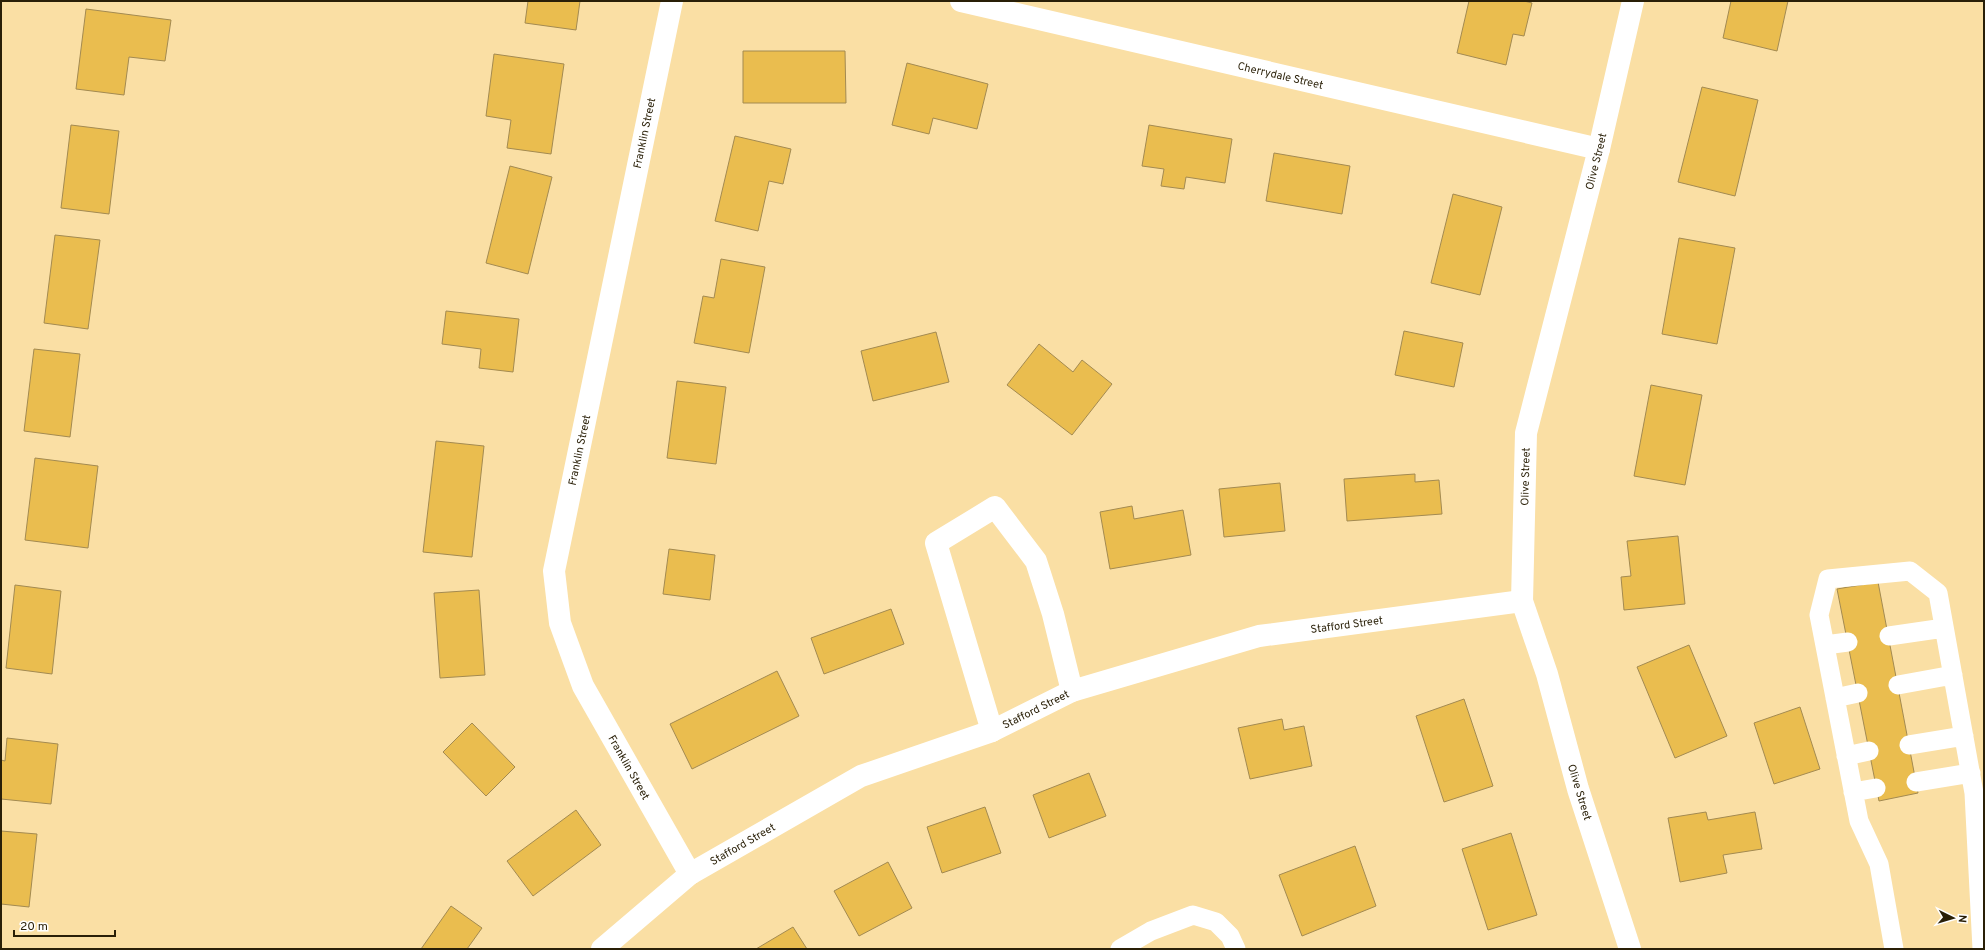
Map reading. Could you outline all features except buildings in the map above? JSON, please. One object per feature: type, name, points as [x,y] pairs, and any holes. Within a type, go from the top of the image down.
[{"type":"street","name":"Franklin Street","points":[[672,1],[554,571],[560,624],[583,686],[690,874]]},
{"type":"street","name":"Cherrydale Street","points":[[961,1],[1599,149]]},
{"type":"street","name":"Olive Street","points":[[1630,949],[1578,789],[1547,674],[1522,601],[1526,433],[1599,149],[1633,1]]},
{"type":"street","points":[[992,731],[936,543],[995,507],[1036,562],[1053,614],[1072,691]]},
{"type":"street","name":"Stafford Street","points":[[602,949],[690,874],[861,776],[992,731],[1072,691],[1259,636],[1522,601]]},
{"type":"lane","points":[[1894,949],[1879,864],[1859,821],[1819,615],[1828,579],[1910,571],[1938,593],[1974,793],[1982,949]]},
{"type":"lane","points":[[1888,636],[1944,628]]},
{"type":"lane","points":[[1825,645],[1848,642]]},
{"type":"lane","points":[[1898,685],[1953,675]]},
{"type":"lane","points":[[1835,698],[1858,693]]},
{"type":"lane","points":[[1909,745],[1964,736]]},
{"type":"lane","points":[[1846,756],[1869,751]]},
{"type":"lane","points":[[1916,782],[1971,773]]},
{"type":"lane","points":[[1853,792],[1876,788]]},
{"type":"lane","points":[[1120,949],[1151,930],[1193,914],[1216,922],[1230,936],[1236,949]]}]
